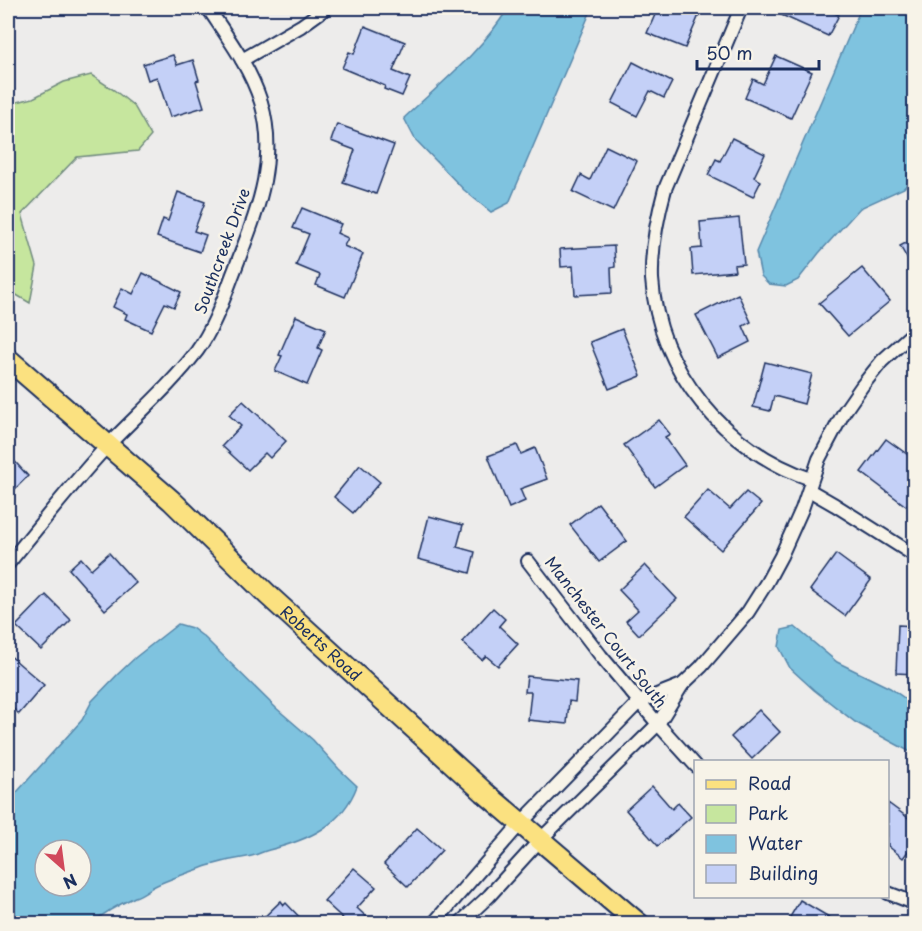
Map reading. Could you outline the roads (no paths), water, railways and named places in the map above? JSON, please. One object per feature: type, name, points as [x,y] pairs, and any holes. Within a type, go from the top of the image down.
[{"type":"main road","name":"Roberts Road","points":[[8,359],[172,501],[268,595],[520,824],[639,924]]},
{"type":"street","name":"Southcreek Drive","points":[[8,564],[108,446],[197,351],[212,326],[261,198],[268,154],[261,104],[242,60],[208,8]]},
{"type":"street","points":[[242,60],[301,26],[326,8]]},
{"type":"street","points":[[741,8],[665,189],[657,218],[653,248],[654,292],[668,346],[680,370],[707,411],[728,432],[771,464],[810,485],[836,505],[915,555]]},
{"type":"street","points":[[459,924],[489,896],[540,840],[658,724],[682,685],[748,612],[767,582],[798,518],[819,459],[839,421],[882,361],[915,332]]},
{"type":"street","name":"Manchester Court South","points":[[528,561],[564,610],[639,702],[694,764]]},
{"type":"street","points":[[433,924],[520,824],[639,702],[682,685]]},
{"type":"street","points":[[889,893],[915,903]]},
{"type":"water","points":[[508,8],[592,8],[509,203],[491,212],[464,190],[415,139],[404,118],[474,52]]},
{"type":"water","points":[[861,8],[914,8],[914,175],[904,188],[860,208],[798,280],[786,286],[769,284],[761,276],[756,252]]},
{"type":"water","points":[[178,624],[192,628],[313,740],[357,786],[351,800],[333,821],[310,836],[253,856],[207,866],[165,881],[113,908],[92,923],[8,923],[8,802],[82,720],[92,701],[118,674]]},
{"type":"water","points":[[795,627],[837,662],[890,688],[914,705],[914,754],[855,722],[790,668],[779,647],[782,630]]}]
